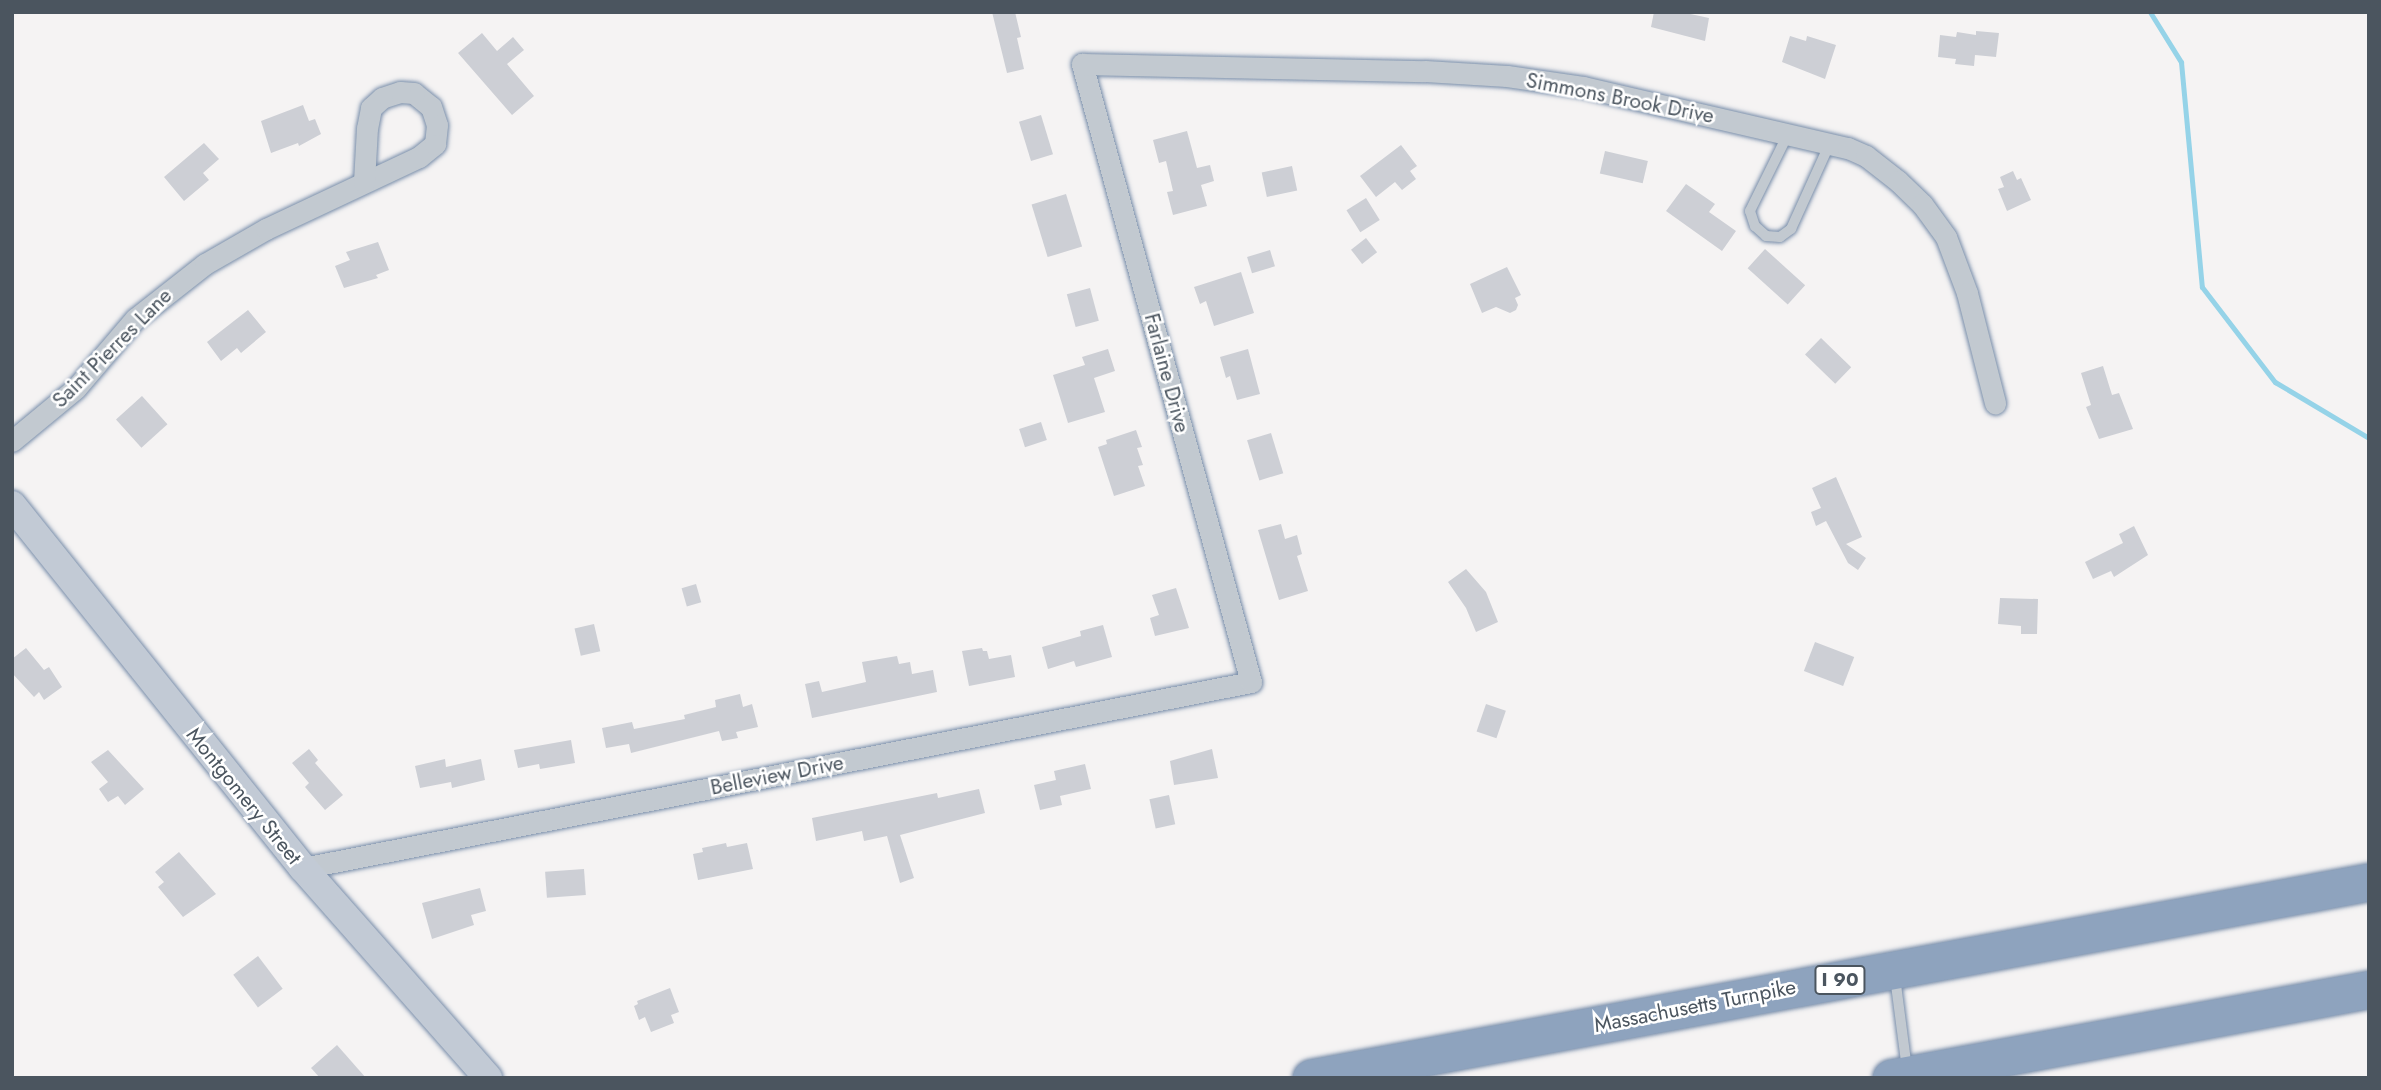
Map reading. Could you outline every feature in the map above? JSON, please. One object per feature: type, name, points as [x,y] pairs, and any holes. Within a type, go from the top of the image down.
[{"type":"highway","name":"Massachusetts Turnpike","points":[[1311,1078],[2369,882]]},
{"type":"highway","points":[[1899,1076],[2369,989]]},
{"type":"main road","name":"Montgomery Street","points":[[12,505],[303,868],[488,1078]]},
{"type":"street","name":"Simmons Brook Drive","points":[[1082,64],[1425,71],[1501,76],[1583,87],[1830,144],[1866,156],[1886,170],[1922,204],[1946,237],[1968,293],[1995,402]]},
{"type":"street","name":"Farlaine Drive","points":[[1082,64],[1251,682]]},
{"type":"street","name":"Saint Pierres Lane","points":[[12,441],[76,388],[129,326],[188,276],[244,241],[419,157],[435,144],[437,125],[431,107],[414,93],[400,92],[382,98],[371,108],[366,128],[364,182]]},
{"type":"street","name":"Belleview Drive","points":[[303,868],[1251,682]]},
{"type":"lane","points":[[1787,134],[1750,211],[1755,226],[1766,236],[1780,237],[1791,229],[1830,144]]},
{"type":"lane","points":[[1894,970],[1899,1076]]},
{"type":"building","points":[[992,12],[1015,12],[1024,69],[1007,73]]},
{"type":"building","points":[[1654,12],[1681,12],[1709,18],[1705,41],[1651,27]]},
{"type":"building","points":[[1976,31],[1999,33],[1996,57],[1975,55],[1974,66],[1955,64],[1956,59],[1938,57],[1940,35],[1956,37],[1957,32],[1976,35]]},
{"type":"building","points":[[482,33],[497,51],[513,37],[524,50],[507,64],[534,96],[512,115],[458,53]]},
{"type":"building","points":[[1790,36],[1806,41],[1807,36],[1836,45],[1825,79],[1782,62]]},
{"type":"building","points":[[303,105],[309,121],[315,119],[321,134],[299,146],[298,143],[271,153],[261,121]]},
{"type":"building","points":[[1041,115],[1053,154],[1031,161],[1019,122]]},
{"type":"building","points":[[1187,131],[1197,168],[1210,165],[1214,181],[1201,185],[1207,206],[1173,215],[1167,192],[1173,191],[1166,161],[1159,163],[1153,140]]},
{"type":"building","points":[[204,143],[219,159],[203,173],[209,180],[184,201],[164,177]]},
{"type":"building","points":[[1401,145],[1417,166],[1410,171],[1416,179],[1402,190],[1395,182],[1376,197],[1360,176]]},
{"type":"building","points":[[1605,151],[1648,161],[1643,183],[1600,173]]},
{"type":"building","points":[[1292,166],[1297,190],[1267,197],[1262,172]]},
{"type":"building","points":[[2013,171],[2017,180],[2021,178],[2031,200],[2007,211],[1998,189],[2004,187],[2000,177]]},
{"type":"building","points":[[1686,184],[1715,204],[1709,212],[1736,231],[1722,251],[1666,211]]},
{"type":"building","points":[[1066,194],[1082,247],[1048,257],[1032,205]]},
{"type":"building","points":[[1366,198],[1380,220],[1360,232],[1346,210]]},
{"type":"building","points":[[1366,238],[1377,252],[1362,264],[1351,250]]},
{"type":"building","points":[[378,242],[389,270],[376,275],[378,278],[344,288],[335,266],[350,260],[346,252]]},
{"type":"building","points":[[1765,249],[1805,285],[1788,304],[1748,268]]},
{"type":"building","points":[[1270,250],[1275,266],[1252,273],[1247,257]]},
{"type":"building","points":[[1507,267],[1521,295],[1515,298],[1518,305],[1516,310],[1510,313],[1496,307],[1482,313],[1470,284]]},
{"type":"building","points":[[1241,272],[1254,313],[1214,326],[1206,301],[1200,304],[1194,287]]},
{"type":"building","points":[[1090,288],[1099,321],[1076,327],[1067,294]]},
{"type":"building","points":[[248,310],[266,332],[241,353],[237,348],[221,361],[207,342]]},
{"type":"building","points":[[1821,338],[1851,367],[1835,384],[1805,355]]},
{"type":"building","points":[[1108,349],[1115,371],[1094,378],[1105,412],[1068,423],[1053,375],[1085,365],[1082,357]]},
{"type":"building","points":[[1248,349],[1260,394],[1237,400],[1230,376],[1226,378],[1220,357]]},
{"type":"building","points":[[2103,366],[2112,395],[2119,393],[2133,429],[2099,439],[2086,407],[2091,405],[2081,373]]},
{"type":"building","points":[[142,396],[167,424],[141,448],[116,419]]},
{"type":"building","points":[[1041,422],[1047,440],[1025,447],[1019,429]]},
{"type":"building","points":[[1136,430],[1142,447],[1137,448],[1143,465],[1138,466],[1145,486],[1114,496],[1098,447],[1107,444],[1106,440]]},
{"type":"building","points":[[1271,433],[1283,473],[1259,480],[1247,440]]},
{"type":"building","points":[[1836,477],[1862,537],[1846,544],[1866,558],[1858,570],[1848,563],[1826,521],[1816,526],[1811,512],[1821,508],[1812,488]]},
{"type":"building","points":[[1281,524],[1285,539],[1297,535],[1302,554],[1297,556],[1308,591],[1279,600],[1258,530]]},
{"type":"building","points":[[2134,526],[2148,555],[2114,577],[2111,571],[2093,579],[2085,562],[2123,543],[2119,534]]},
{"type":"building","points":[[1466,569],[1486,592],[1498,622],[1476,632],[1466,608],[1448,582]]},
{"type":"building","points":[[696,584],[701,602],[687,606],[682,588]]},
{"type":"building","points":[[1176,588],[1189,628],[1155,636],[1150,618],[1159,615],[1152,595]]},
{"type":"building","points":[[2000,598],[2038,599],[2037,634],[2021,634],[2021,626],[1998,624]]},
{"type":"building","points":[[594,624],[600,651],[581,656],[575,628]]},
{"type":"building","points":[[1103,625],[1112,657],[1076,667],[1074,661],[1048,669],[1042,647],[1081,636],[1080,631]]},
{"type":"building","points":[[1815,642],[1854,657],[1843,686],[1804,671]]},
{"type":"building","points":[[26,648],[44,670],[49,667],[62,687],[44,700],[39,692],[34,697],[12,673],[12,659]]},
{"type":"building","points":[[982,648],[987,651],[989,659],[1011,655],[1015,677],[969,686],[962,651]]},
{"type":"building","points":[[897,656],[899,664],[910,662],[912,674],[933,670],[937,692],[812,718],[805,684],[819,681],[822,692],[866,682],[862,662]]},
{"type":"building","points":[[740,694],[743,707],[752,704],[758,727],[736,732],[738,738],[722,741],[719,731],[631,753],[629,744],[606,748],[602,728],[632,722],[634,729],[685,719],[684,715],[716,707],[715,700]]},
{"type":"building","points":[[1486,704],[1506,711],[1496,738],[1477,731]]},
{"type":"building","points":[[571,740],[575,763],[540,769],[539,764],[518,768],[514,750]]},
{"type":"building","points":[[309,749],[318,760],[315,763],[343,795],[325,810],[305,787],[309,783],[292,763]]},
{"type":"building","points":[[1212,749],[1218,778],[1174,785],[1170,761]]},
{"type":"building","points":[[108,750],[144,789],[125,805],[118,796],[108,802],[99,789],[108,782],[91,762]]},
{"type":"building","points":[[445,759],[446,767],[481,759],[485,780],[452,788],[451,782],[420,788],[415,766]]},
{"type":"building","points":[[1085,764],[1091,789],[1060,796],[1062,805],[1040,810],[1034,785],[1056,780],[1054,771]]},
{"type":"building","points":[[979,789],[985,813],[900,835],[914,878],[900,883],[887,836],[864,841],[862,831],[816,841],[812,818],[937,793],[938,798]]},
{"type":"building","points":[[1169,795],[1175,824],[1156,829],[1149,799]]},
{"type":"building","points":[[726,843],[727,847],[747,843],[753,869],[698,880],[693,854],[703,852],[702,848]]},
{"type":"building","points":[[179,852],[216,894],[183,917],[158,887],[164,882],[155,872]]},
{"type":"building","points":[[584,869],[586,895],[547,898],[545,872]]},
{"type":"building","points":[[480,888],[486,911],[471,915],[474,925],[432,939],[422,903]]},
{"type":"building","points":[[258,956],[283,989],[258,1007],[233,975]]},
{"type":"building","points":[[670,988],[679,1012],[671,1015],[674,1023],[651,1032],[645,1017],[639,1020],[634,1006],[638,1004],[637,1001]]},
{"type":"building","points":[[337,1045],[366,1078],[320,1078],[311,1068]]},
{"type":"waterway","points":[[2150,12],[2181,62],[2202,287],[2275,382],[2369,438]]}]
